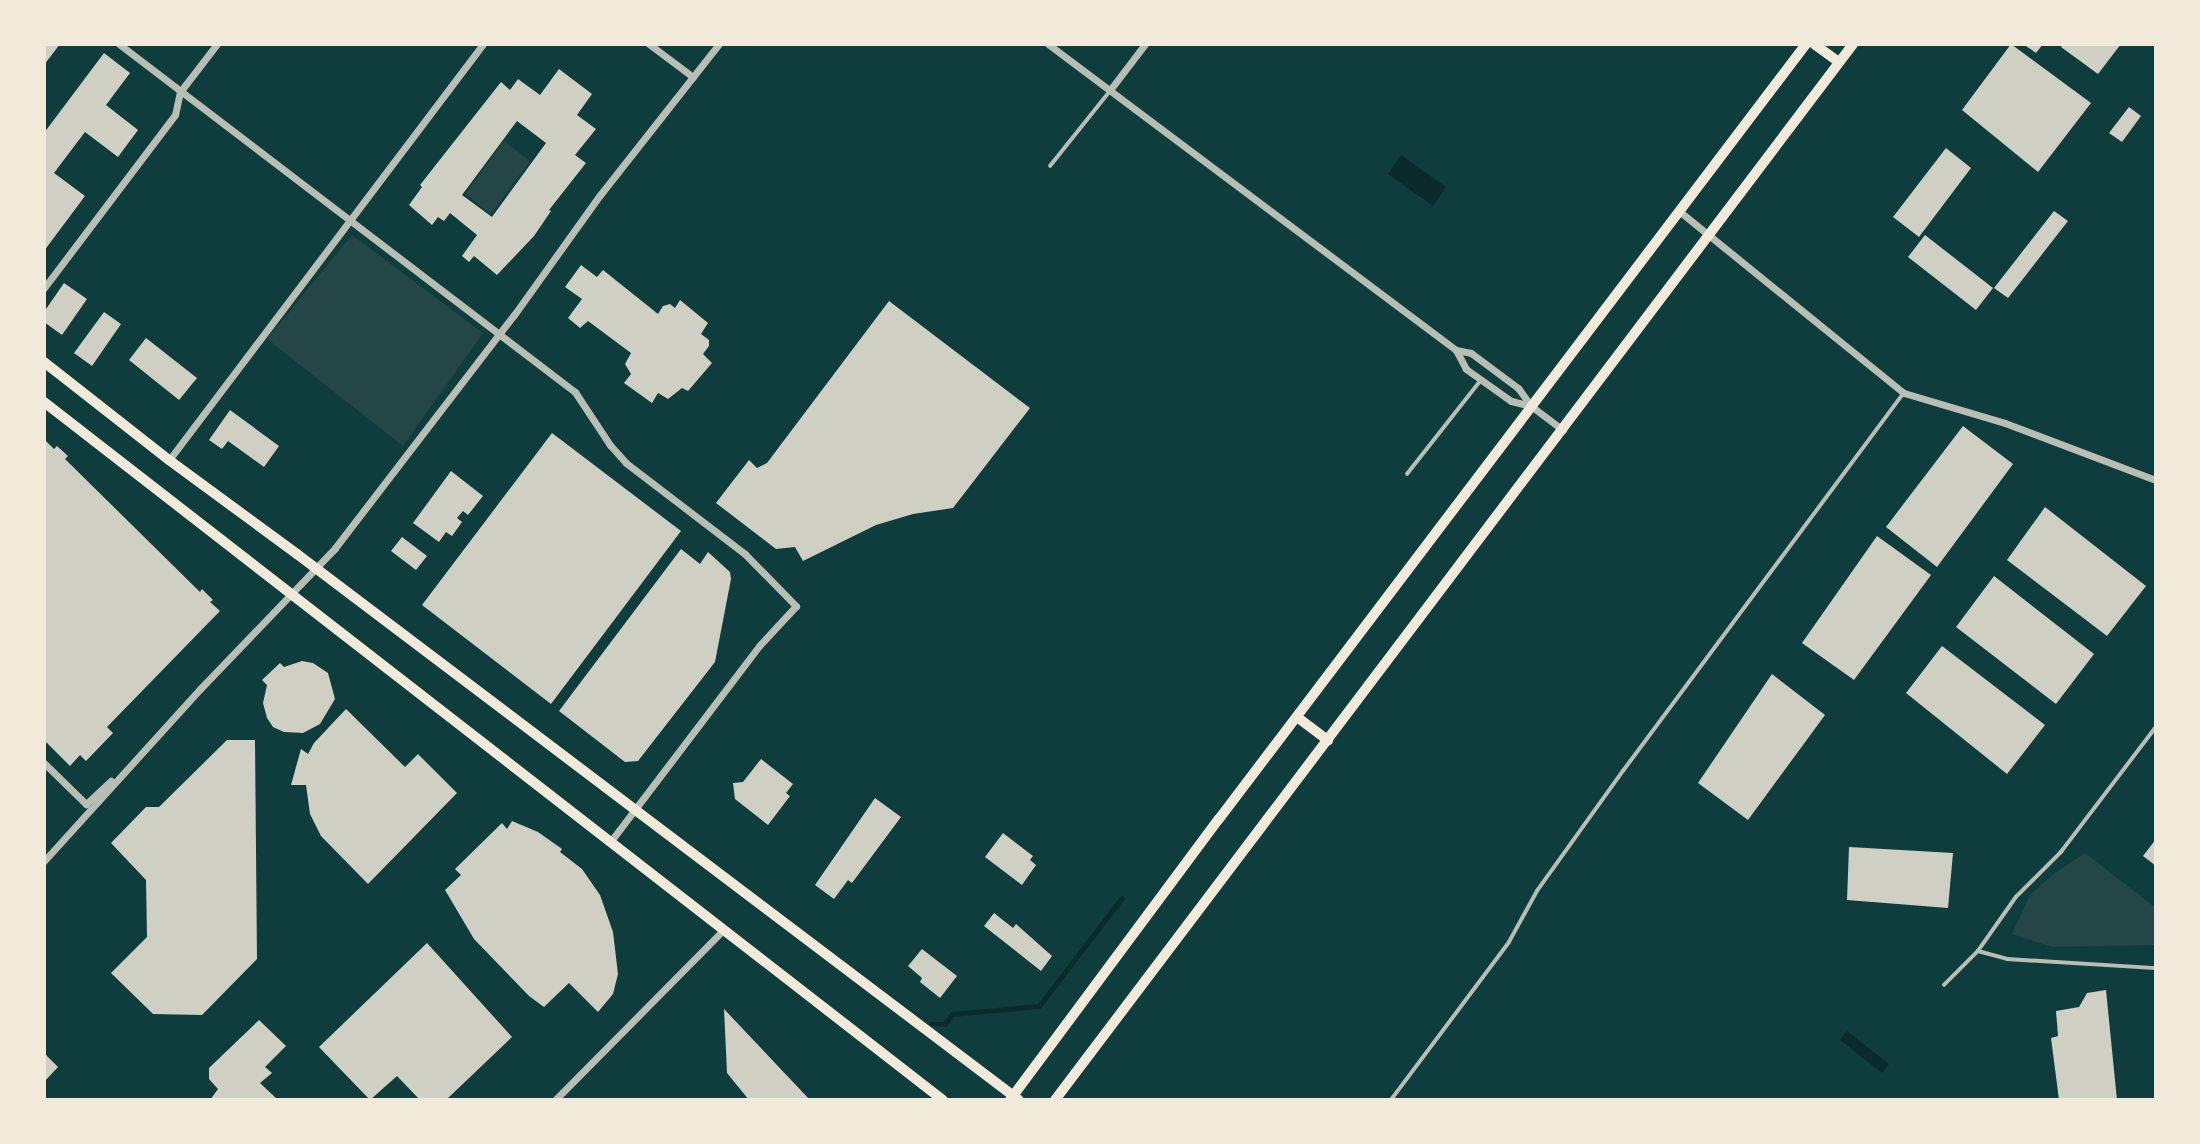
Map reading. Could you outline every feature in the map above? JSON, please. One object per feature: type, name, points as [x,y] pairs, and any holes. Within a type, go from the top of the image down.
[{"type":"main road","points":[[44,362],[169,460],[635,808],[1014,1099],[1297,717],[1806,44]]},
{"type":"main road","points":[[1814,44],[1839,62]]},
{"type":"main road","points":[[1055,1100],[1853,44]]},
{"type":"main road","points":[[44,402],[943,1100]]},
{"type":"main road","points":[[1297,717],[1328,740]]},
{"type":"street","points":[[119,44],[575,392],[610,446],[626,464],[745,554],[796,606],[759,646],[610,842]]},
{"type":"street","points":[[44,288],[175,115],[180,92],[217,44]]},
{"type":"street","points":[[169,460],[482,44]]},
{"type":"street","points":[[649,44],[693,77]]},
{"type":"street","points":[[44,861],[316,569],[377,495],[600,195],[719,44]]},
{"type":"street","points":[[1048,44],[1456,350],[1466,369],[1511,401],[1531,406]]},
{"type":"street","points":[[1110,90],[1145,44]]},
{"type":"street","points":[[1679,211],[1905,393],[2005,423],[2156,480]]},
{"type":"street","points":[[1456,350],[1471,353],[1518,388],[1531,406],[1563,430]]},
{"type":"street","points":[[44,763],[86,804],[129,768]]},
{"type":"street","points":[[555,1100],[724,929]]},
{"type":"lane","points":[[1050,166],[1110,90]]},
{"type":"lane","points":[[1407,474],[1481,380]]},
{"type":"lane","points":[[1391,1100],[1509,942],[1537,891],[1616,780],[1905,393]]},
{"type":"lane","points":[[1944,985],[1978,951],[2016,897],[2061,852],[2156,727]]},
{"type":"lane","points":[[1978,951],[2007,959],[2156,968]]},
{"type":"shaded area","points":[[504,141],[530,161],[491,214],[465,194]]},
{"type":"shaded area","points":[[1401,155],[1446,187],[1433,206],[1388,174]]},
{"type":"shaded area","points":[[352,235],[483,333],[403,446],[267,339]]},
{"type":"shaded area","points":[[2085,853],[2156,908],[2156,945],[2052,947],[2012,934],[2030,895],[2055,873]]},
{"type":"shaded area","points":[[1847,1031],[1889,1064],[1882,1073],[1840,1040]]},
{"type":"building","points":[[44,44],[60,44],[44,65]]},
{"type":"building","points":[[2011,44],[2091,103],[2038,172],[1962,110]]},
{"type":"building","points":[[2023,44],[2043,44],[2036,53]]},
{"type":"building","points":[[2064,44],[2121,44],[2098,74],[2061,47]]},
{"type":"building","points":[[104,53],[130,73],[106,105],[138,130],[118,157],[85,132],[54,173],[85,196],[44,251],[44,133]]},
{"type":"building","points":[[559,69],[592,94],[577,115],[596,129],[575,155],[586,163],[549,210],[551,211],[534,236],[497,275],[474,256],[469,262],[462,256],[477,235],[450,213],[444,221],[438,217],[432,225],[409,205],[422,187],[420,185],[501,82],[510,90],[518,79],[540,95]],"holes":[[[517,121],[546,143],[492,217],[462,195]]]},
{"type":"building","points":[[2129,107],[2141,116],[2122,142],[2109,133]]},
{"type":"building","points":[[1946,148],[1971,168],[1919,237],[1893,217]]},
{"type":"building","points":[[2054,211],[2068,221],[2008,298],[1994,288]]},
{"type":"building","points":[[1925,235],[1993,288],[1976,310],[1908,257]]},
{"type":"building","points":[[581,265],[597,277],[603,270],[658,314],[663,306],[670,304],[675,308],[680,300],[708,323],[701,334],[709,340],[709,346],[703,354],[712,363],[688,391],[682,388],[668,399],[658,393],[652,403],[624,383],[631,374],[625,364],[631,353],[588,321],[580,328],[568,318],[582,299],[565,287]]},
{"type":"building","points":[[64,283],[87,299],[62,335],[44,322],[44,312]]},
{"type":"building","points":[[889,301],[1030,408],[953,508],[913,514],[876,525],[803,561],[795,547],[776,549],[716,503],[749,460],[757,468],[767,463]]},
{"type":"building","points":[[104,312],[121,324],[92,366],[74,353]]},
{"type":"building","points":[[146,338],[197,378],[179,400],[129,360]]},
{"type":"building","points":[[230,410],[279,446],[264,467],[228,441],[222,449],[209,440]]},
{"type":"building","points":[[1963,426],[2013,464],[1937,567],[1886,527]]},
{"type":"building","points":[[552,433],[681,531],[551,704],[422,605]]},
{"type":"building","points":[[44,439],[54,449],[57,446],[68,456],[65,459],[200,592],[202,589],[220,611],[107,727],[113,733],[86,761],[80,755],[70,766],[44,740]]},
{"type":"building","points":[[451,471],[483,496],[468,515],[463,511],[457,518],[462,522],[452,536],[446,532],[439,542],[413,523]]},
{"type":"building","points":[[2045,507],[2146,586],[2107,636],[2007,560]]},
{"type":"building","points":[[1877,536],[1931,575],[1854,680],[1802,643]]},
{"type":"building","points":[[402,537],[427,556],[416,570],[391,551]]},
{"type":"building","points":[[681,549],[700,564],[708,552],[730,572],[731,579],[715,662],[638,761],[625,762],[559,711]]},
{"type":"building","points":[[1994,576],[2094,654],[2056,704],[1956,627]]},
{"type":"building","points":[[1942,646],[2045,725],[2007,774],[1906,693]]},
{"type":"building","points":[[302,661],[313,663],[328,673],[335,699],[320,724],[303,733],[284,732],[273,727],[267,718],[263,703],[267,685],[262,680],[280,663],[284,667]]},
{"type":"building","points":[[1772,674],[1825,715],[1748,820],[1698,783]]},
{"type":"building","points":[[346,709],[405,767],[418,754],[457,793],[368,884],[321,836],[310,814],[306,785],[291,785],[301,749],[308,754],[314,743]]},
{"type":"building","points":[[227,740],[255,740],[257,959],[202,1015],[153,1014],[111,973],[147,937],[146,880],[111,843],[146,807],[159,807]]},
{"type":"building","points":[[761,759],[793,784],[786,793],[790,796],[768,825],[735,799],[733,783],[743,782]]},
{"type":"building","points":[[875,798],[901,817],[852,883],[848,880],[834,899],[815,885]]},
{"type":"building","points":[[512,821],[538,832],[562,849],[560,852],[582,869],[600,895],[613,932],[618,974],[613,994],[598,1012],[569,983],[544,1007],[529,996],[474,939],[445,890],[461,875],[455,869],[502,823],[507,829]]},
{"type":"building","points":[[1003,833],[1033,856],[1030,860],[1036,865],[1022,885],[985,857]]},
{"type":"building","points":[[2156,839],[2156,866],[2143,856]]},
{"type":"building","points":[[1849,847],[1953,853],[1948,908],[1847,900]]},
{"type":"building","points":[[994,913],[1013,928],[1016,924],[1052,956],[1041,971],[984,926]]},
{"type":"building","points":[[427,943],[512,1037],[446,1100],[420,1100],[397,1076],[370,1100],[319,1047]]},
{"type":"building","points":[[922,949],[957,976],[940,998],[920,982],[922,978],[908,966]]},
{"type":"building","points":[[2106,990],[2117,1100],[2059,1100],[2051,1038],[2058,1036],[2056,1011],[2079,1007],[2087,993]]},
{"type":"building","points":[[724,1009],[810,1100],[749,1100],[727,1073]]},
{"type":"building","points":[[259,1020],[286,1046],[265,1067],[272,1073],[260,1083],[278,1100],[210,1100],[218,1089],[209,1079],[209,1068]]},
{"type":"building","points":[[44,1053],[58,1067],[44,1082]]},
{"type":"waterway","points":[[932,1024],[945,1024],[952,1014],[1039,1006],[1122,898]]}]
